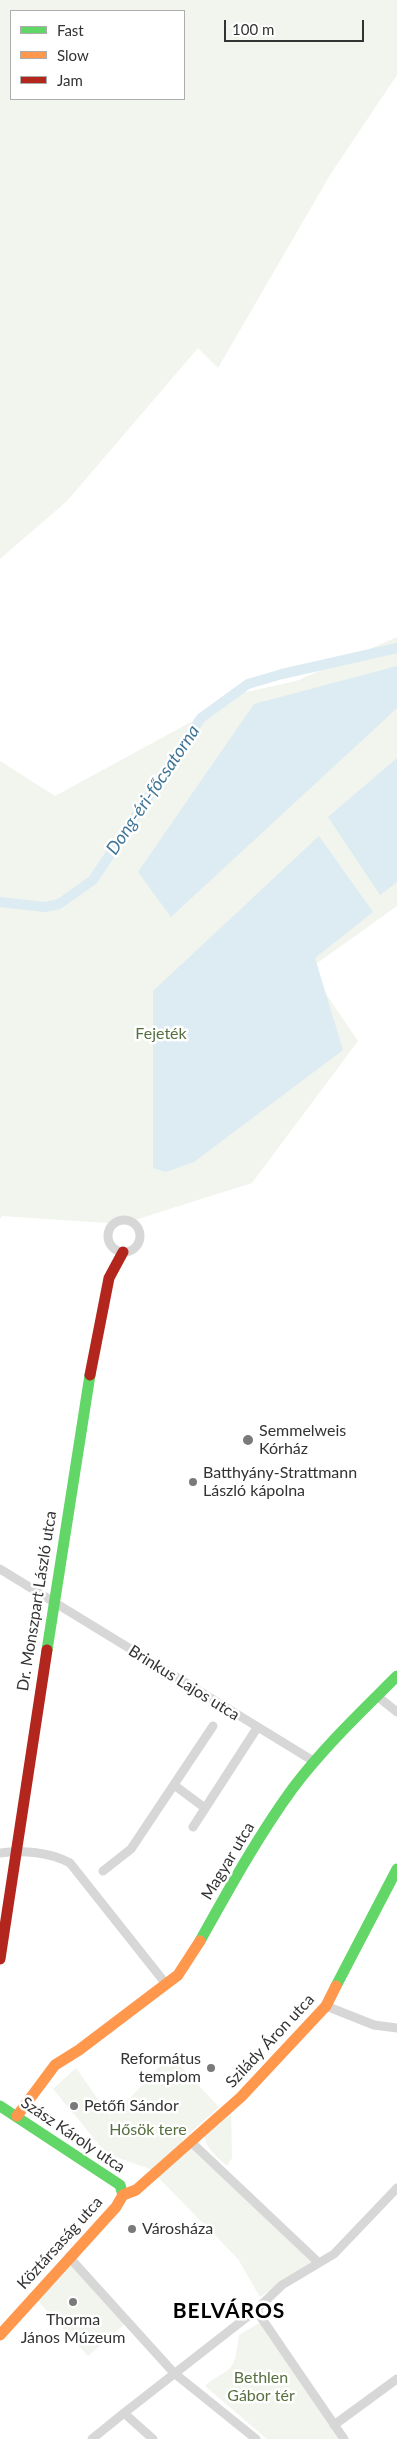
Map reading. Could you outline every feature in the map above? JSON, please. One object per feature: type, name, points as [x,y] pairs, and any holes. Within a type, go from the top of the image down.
[{"type":"street","name":"Dr. Monszpart László utca","points":[[0,1959],[53,1602],[99,1325],[109,1278],[123,1252]]},
{"type":"street","name":"Brinkus Lajos utca","points":[[0,1569],[256,1728],[315,1762]]},
{"type":"street","name":"Magyar utca","points":[[17,2116],[51,2070],[178,1975],[190,1959],[266,1828],[294,1787],[315,1762],[397,1676]]},
{"type":"street","points":[[378,1696],[397,1712]]},
{"type":"street","points":[[103,1871],[131,1849],[213,1726]]},
{"type":"street","points":[[193,1827],[256,1728]]},
{"type":"street","points":[[174,1785],[205,1808]]},
{"type":"street","points":[[0,1853],[16,1851],[57,1856],[70,1863],[166,1984]]},
{"type":"street","name":"Szilády Áron utca","points":[[191,2142],[241,2097],[326,2006],[397,1869]]},
{"type":"street","points":[[326,2006],[374,2025],[397,2028]]},
{"type":"street","name":"Szász Károly utca","points":[[0,2106],[120,2184],[123,2195]]},
{"type":"street","points":[[123,2195],[136,2190],[191,2142],[319,2263]]},
{"type":"street","points":[[92,2439],[256,2310],[282,2285],[334,2254],[397,2188]]},
{"type":"street","name":"Köztársaság utca","points":[[0,2335],[116,2206],[123,2195]]},
{"type":"street","points":[[69,2258],[174,2373],[256,2439]]},
{"type":"street","points":[[256,2310],[344,2439]]},
{"type":"street","points":[[334,2424],[397,2380]]},
{"type":"street","points":[[124,2413],[154,2439]]},
{"type":"green space","points":[[0,0],[397,0],[397,75],[330,175],[218,368],[198,348],[67,501],[0,559]]},
{"type":"green space","name":"Fejeték","points":[[397,637],[397,906],[309,969],[358,1041],[252,1183],[122,1224],[2,1216],[0,1219],[0,761],[55,796],[191,722],[201,726],[220,698],[296,681]]},
{"type":"green space","name":"Hősök tere","points":[[170,2055],[219,2107],[182,2140],[314,2262],[260,2297],[238,2259],[150,2169],[107,2154],[53,2089],[76,2068],[109,2115],[130,2098]]},
{"type":"green space","points":[[231,2111],[232,2158],[227,2166],[209,2148],[205,2134]]},
{"type":"green space","points":[[72,2264],[126,2323],[88,2356],[38,2301]]},
{"type":"green space","name":"Bethlen Gábor tér","points":[[261,2322],[338,2439],[267,2439],[205,2386],[231,2367],[236,2354],[239,2335]]},
{"type":"shaded area","points":[[397,666],[397,708],[171,917],[138,872],[254,704]]},
{"type":"shaded area","points":[[397,758],[397,882],[380,895],[328,817]]},
{"type":"shaded area","points":[[319,836],[373,912],[315,958],[343,1050],[194,1162],[166,1172],[153,1168],[153,991]]},
{"type":"waterway","name":"Dong-éri-főcsatorna","points":[[0,902],[45,907],[59,904],[93,880],[201,718],[248,684],[282,674],[397,648]]},
{"type":"traffic: fast","points":[[47,1650],[90,1375]]},
{"type":"traffic: fast","points":[[200,1941],[256,1844],[293,1788],[330,1744],[397,1676]]},
{"type":"traffic: fast","points":[[336,1986],[397,1869]]},
{"type":"traffic: fast","points":[[0,2106],[120,2185],[123,2195]]},
{"type":"traffic: slow","points":[[17,2116],[55,2065],[79,2050],[178,1975],[200,1941]]},
{"type":"traffic: slow","points":[[123,2195],[136,2190],[241,2097],[326,2006],[336,1986]]},
{"type":"traffic: slow","points":[[0,2335],[116,2207],[123,2195]]},
{"type":"traffic: jam","points":[[90,1375],[109,1278],[123,1252]]},
{"type":"traffic: jam","points":[[0,1959],[47,1650]]},
{"type":"place","name":"Semmelweis Kórház","points":[[248,1440]]},
{"type":"place","name":"Batthyány-Strattmann László kápolna","points":[[193,1482]]},
{"type":"place","name":"Református templom","points":[[211,2068]]},
{"type":"place","name":"Petőfi Sándor","points":[[74,2106]]},
{"type":"place","name":"Városháza","points":[[132,2229]]},
{"type":"place","name":"Thorma János Múzeum","points":[[73,2302]]},
{"type":"district","name":"BELVÁROS","points":[[229,2311]]}]
